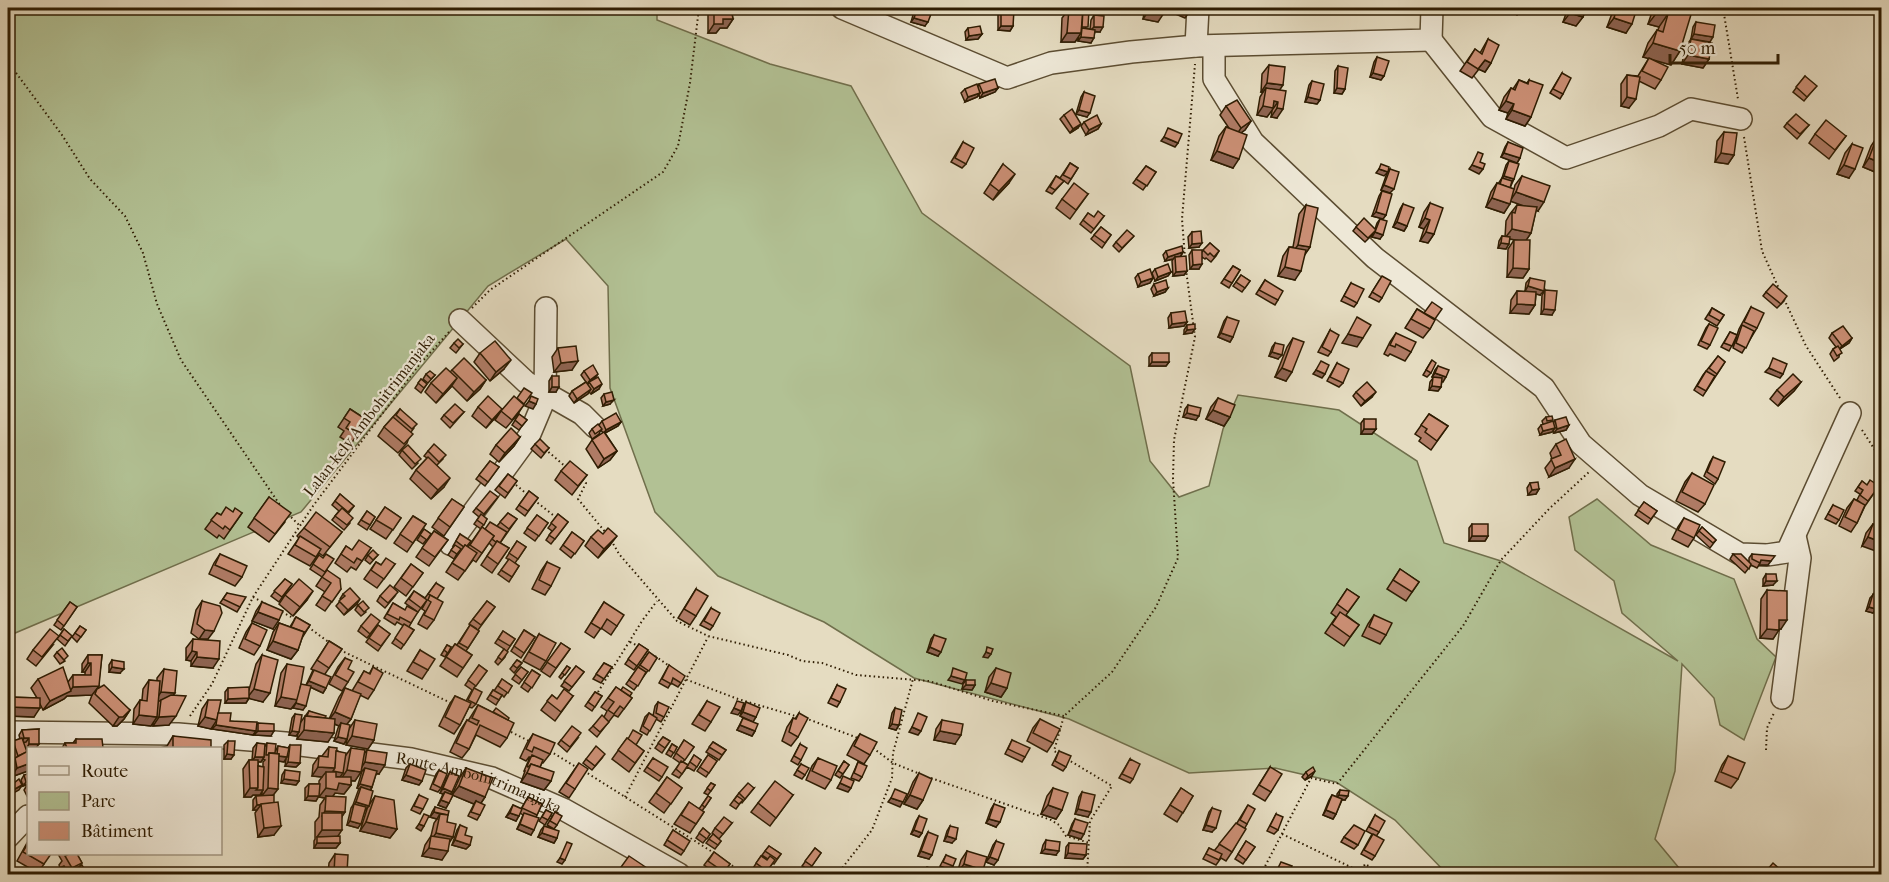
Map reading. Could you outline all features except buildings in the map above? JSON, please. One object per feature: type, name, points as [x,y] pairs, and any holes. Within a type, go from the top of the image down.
[{"type":"street","points":[[842,8],[1007,78],[1051,63],[1205,46],[1431,40]]},
{"type":"street","points":[[1198,8],[1214,80],[1253,142],[1375,258],[1544,388],[1581,444],[1640,495],[1740,554],[1767,555],[1787,552],[1850,413]]},
{"type":"street","points":[[1432,8],[1431,40],[1492,117],[1566,158],[1659,126],[1691,109],[1741,119]]},
{"type":"street","points":[[450,544],[500,472],[529,436],[545,393],[546,308]]},
{"type":"street","points":[[460,320],[520,377],[582,414],[595,427]]},
{"type":"street","points":[[1782,698],[1800,558],[1794,536]]},
{"type":"street","name":"Route Ambohitrimanjaka","points":[[8,732],[178,734],[377,754],[492,777],[563,809],[679,874]]},
{"type":"street","points":[[150,747],[178,734]]},
{"type":"street","points":[[8,837],[27,817]]},
{"type":"path","name":"Lalan-kely Ambohitrimanjaka","points":[[178,734],[212,684],[253,597],[300,525],[419,365],[490,290],[663,172],[678,146],[690,82],[699,8]]},
{"type":"path","points":[[1723,8],[1762,251],[1806,346],[1881,461]]},
{"type":"path","points":[[1087,874],[1090,821],[1112,786],[1054,751],[1064,716],[1112,672],[1156,607],[1178,558],[1173,479],[1174,440],[1195,337],[1182,219],[1205,46]]},
{"type":"path","points":[[8,62],[62,135],[90,178],[125,216],[143,254],[157,304],[181,360],[272,497],[300,525]]},
{"type":"path","points":[[529,436],[569,469]]},
{"type":"path","points":[[1261,874],[1311,778],[1336,784],[1463,626],[1501,561],[1549,509],[1600,460]]},
{"type":"path","points":[[500,472],[553,515]]},
{"type":"path","points":[[578,476],[586,483],[578,499],[657,601],[677,621],[708,636],[788,655],[802,661],[822,663],[856,675],[913,679],[953,686],[993,701],[1064,716]]},
{"type":"path","points":[[253,597],[303,623],[347,655],[458,707]]},
{"type":"path","points":[[598,692],[657,601]]},
{"type":"path","points":[[625,797],[708,636]]},
{"type":"path","points":[[630,642],[674,668],[684,680],[818,722],[861,740]]},
{"type":"path","points":[[842,874],[839,872],[872,830],[892,778],[893,753],[913,679]]},
{"type":"path","points":[[1766,750],[1767,728],[1782,698]]},
{"type":"path","points":[[506,730],[534,743]]},
{"type":"path","points":[[870,746],[893,763],[1051,820],[1059,825],[1066,836],[1090,843]]},
{"type":"path","points":[[543,748],[717,855]]},
{"type":"path","points":[[1282,834],[1361,872],[1365,864],[1382,874]]},
{"type":"path","points":[[726,862],[746,874]]},
{"type":"green space","points":[[8,8],[657,8],[657,20],[770,64],[851,86],[922,213],[1130,366],[1150,461],[1179,497],[1209,486],[1223,429],[1238,395],[1339,410],[1417,461],[1444,543],[1501,561],[1678,661],[1622,613],[1614,581],[1575,550],[1569,517],[1597,499],[1651,545],[1734,579],[1757,639],[1776,657],[1744,740],[1720,725],[1714,698],[1682,664],[1675,771],[1655,839],[1684,874],[1447,874],[1395,820],[1336,782],[1275,768],[1189,773],[1069,719],[914,678],[824,622],[718,576],[655,512],[610,388],[608,286],[566,239],[488,286],[301,512],[8,636]]}]
